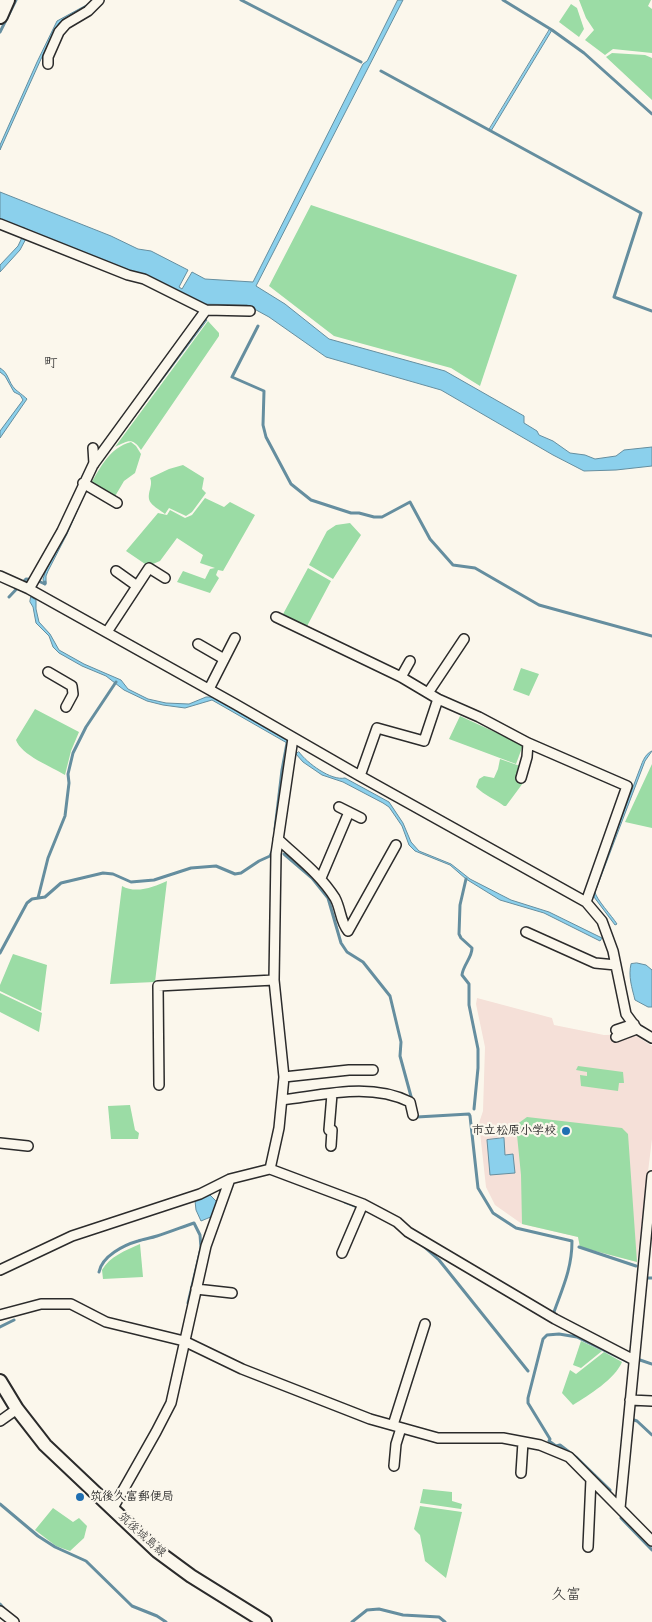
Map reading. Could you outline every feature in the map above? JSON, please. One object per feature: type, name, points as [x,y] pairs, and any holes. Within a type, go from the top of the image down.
[{"type":"main road","points":[[0,16],[7,0]]},
{"type":"street","points":[[48,64],[48,57],[59,32],[66,24],[88,11],[99,0]]},
{"type":"street","points":[[0,224],[128,276],[144,279],[206,310],[250,311]]},
{"type":"street","points":[[29,589],[62,531],[83,483],[94,464],[206,310]]},
{"type":"street","points":[[93,448],[94,464]]},
{"type":"street","points":[[83,483],[117,503]]},
{"type":"street","points":[[107,632],[149,568],[165,578]]},
{"type":"street","points":[[116,571],[137,586]]},
{"type":"street","points":[[0,576],[29,589],[107,632],[586,902],[602,921],[613,951],[626,1014],[635,1027],[652,1038]]},
{"type":"street","points":[[276,617],[401,677],[438,699],[528,743],[627,786],[586,902]]},
{"type":"street","points":[[209,689],[235,638]]},
{"type":"street","points":[[428,693],[464,639]]},
{"type":"street","points":[[198,644],[224,659]]},
{"type":"street","points":[[401,677],[410,661]]},
{"type":"street","points":[[48,672],[72,686],[73,694],[66,707]]},
{"type":"street","points":[[360,776],[377,728],[424,741],[438,699]]},
{"type":"street","points":[[270,1169],[279,1128],[284,1077],[274,980],[276,854],[293,738]]},
{"type":"street","points":[[521,778],[527,757],[528,743]]},
{"type":"street","points":[[339,808],[361,818]]},
{"type":"street","points":[[321,878],[349,812]]},
{"type":"street","points":[[278,839],[321,878],[336,900],[343,924],[348,930],[396,845]]},
{"type":"street","points":[[526,932],[595,963],[616,965]]},
{"type":"street","points":[[159,1085],[158,986],[274,980]]},
{"type":"street","points":[[616,1034],[635,1027]]},
{"type":"street","points":[[284,1077],[349,1070],[373,1070]]},
{"type":"street","points":[[282,1100],[350,1091],[378,1092],[410,1102],[413,1115]]},
{"type":"street","points":[[331,1146],[332,1130],[329,1130],[332,1094]]},
{"type":"street","points":[[0,1143],[28,1146]]},
{"type":"street","points":[[0,1270],[72,1236],[200,1194],[230,1179],[270,1169],[363,1204],[396,1222],[408,1232],[555,1320],[634,1360]]},
{"type":"street","points":[[620,1508],[652,1177]]},
{"type":"street","points":[[113,1508],[171,1403],[206,1246],[230,1179]]},
{"type":"street","points":[[342,1253],[363,1204]]},
{"type":"street","points":[[196,1289],[232,1293]]},
{"type":"street","points":[[0,1315],[41,1304],[72,1304],[106,1322],[184,1341],[242,1369],[370,1419],[438,1438],[503,1438],[540,1446],[569,1457],[652,1541]]},
{"type":"street","points":[[394,1466],[397,1427],[425,1324]]},
{"type":"street","name":"筑後城島線","points":[[0,1381],[17,1409],[45,1446],[157,1551],[192,1576],[265,1622]]},
{"type":"street","points":[[630,1400],[652,1400]]},
{"type":"street","points":[[0,1421],[17,1409]]},
{"type":"street","points":[[522,1442],[522,1474]]},
{"type":"street","points":[[588,1547],[591,1479]]},
{"type":"street","points":[[0,1611],[14,1622]]},
{"type":"shaded area","name":"市立松原小学校","points":[[477,998],[552,1018],[554,1025],[604,1035],[633,1034],[652,1046],[652,1139],[637,1262],[580,1247],[578,1237],[522,1224],[495,1205],[486,1187],[479,1123],[483,1111],[485,1047],[476,1004]]},
{"type":"green space","points":[[579,0],[651,0],[648,6],[652,9],[652,53],[613,49],[605,55],[585,40],[594,30],[586,18]]},
{"type":"green space","points":[[571,4],[577,8],[584,29],[579,37],[559,22]]},
{"type":"green space","points":[[612,53],[645,55],[652,58],[652,100],[606,57]]},
{"type":"green space","points":[[311,205],[517,275],[480,386],[451,368],[334,336],[269,286]]},
{"type":"green space","points":[[208,321],[219,333],[219,336],[141,450],[135,443],[130,441],[115,447]]},
{"type":"green space","points":[[131,442],[141,454],[135,473],[124,481],[114,498],[90,485],[111,453]]},
{"type":"green space","points":[[183,465],[204,478],[202,489],[206,493],[192,512],[186,516],[169,508],[165,514],[149,500],[150,478]]},
{"type":"green space","points":[[205,498],[224,507],[230,502],[255,515],[223,571],[218,570],[216,575],[219,578],[210,593],[177,582],[183,571],[205,579],[210,569],[215,568],[200,563],[203,555],[177,538],[160,561],[148,566],[126,551],[158,513],[167,515],[170,510],[185,518],[192,515]]},
{"type":"green space","points":[[350,523],[361,535],[333,579],[309,565],[327,531],[336,525]]},
{"type":"green space","points":[[308,568],[331,581],[306,628],[282,616]]},
{"type":"green space","points":[[521,668],[539,674],[529,696],[513,690]]},
{"type":"green space","points":[[35,709],[79,732],[71,751],[65,775],[30,756],[16,740]]},
{"type":"green space","points":[[460,716],[523,745],[516,764],[449,739]]},
{"type":"green space","points":[[500,759],[523,767],[518,778],[523,783],[506,806],[476,787],[479,779],[484,776],[494,778]]},
{"type":"green space","points":[[652,764],[652,828],[625,822]]},
{"type":"green space","points":[[167,881],[155,982],[110,984],[122,886],[139,890]]},
{"type":"green space","points":[[13,954],[47,965],[41,1011],[0,991],[0,985]]},
{"type":"green space","points":[[0,993],[42,1013],[39,1032],[0,1012]]},
{"type":"green space","points":[[578,1066],[623,1072],[624,1083],[619,1083],[618,1091],[581,1086],[580,1075],[587,1076],[587,1072],[576,1070]]},
{"type":"green space","points":[[130,1105],[135,1130],[139,1133],[138,1139],[111,1139],[108,1106]]},
{"type":"green space","points":[[527,1117],[622,1128],[628,1134],[637,1262],[580,1247],[578,1237],[522,1224],[521,1175],[516,1125]]},
{"type":"green space","points":[[140,1244],[143,1277],[103,1279],[102,1270],[109,1261],[118,1254]]},
{"type":"green space","points":[[581,1341],[602,1351],[581,1368],[573,1365]]},
{"type":"green space","points":[[604,1352],[622,1362],[619,1368],[601,1386],[573,1405],[562,1393],[570,1370],[576,1374]]},
{"type":"green space","points":[[423,1489],[452,1492],[452,1501],[462,1504],[461,1509],[420,1503]]},
{"type":"green space","points":[[420,1506],[462,1512],[446,1578],[425,1561],[420,1535],[414,1529]]},
{"type":"green space","points":[[53,1508],[73,1522],[79,1518],[87,1526],[84,1538],[70,1551],[56,1546],[35,1530]]},
{"type":"water","points":[[92,0],[91,4],[59,23],[0,150],[0,145],[57,21],[90,3]]},
{"type":"water","points":[[398,0],[403,0],[256,286],[285,304],[329,339],[445,371],[524,416],[524,423],[537,431],[539,435],[553,441],[570,453],[585,455],[595,459],[616,456],[624,450],[652,447],[652,466],[584,471],[441,390],[326,357],[269,317],[247,305],[199,304],[29,233],[20,250],[0,272],[0,265],[18,246],[26,229],[23,227],[22,230],[0,221],[0,192],[111,236],[138,249],[151,251],[188,270],[179,287],[182,289],[192,272],[205,279],[253,282],[363,64],[367,61]]},
{"type":"water","points":[[550,29],[552,30],[491,131],[489,130]]},
{"type":"water","points":[[205,319],[207,320],[98,466],[90,480],[96,467]]},
{"type":"water","points":[[0,368],[5,372],[15,389],[27,399],[0,438],[0,431],[23,400],[20,395],[14,392],[5,376],[0,372]]},
{"type":"water","points":[[84,490],[86,491],[48,571],[46,584],[44,585],[43,579],[46,570],[65,534]]},
{"type":"water","points":[[31,597],[36,600],[39,622],[50,634],[59,650],[84,664],[121,680],[128,689],[148,699],[166,703],[189,704],[206,697],[212,697],[288,741],[287,743],[212,700],[185,708],[147,701],[124,690],[106,676],[82,666],[59,653],[53,647],[49,636],[36,623],[33,607],[30,602]]},
{"type":"water","points":[[652,751],[645,761],[595,892],[617,924],[615,925],[594,897],[594,891],[642,762],[647,754]]},
{"type":"water","points":[[299,752],[313,766],[326,774],[345,778],[389,802],[403,823],[411,842],[419,851],[451,864],[470,879],[511,900],[549,912],[602,938],[600,941],[544,913],[500,900],[466,879],[450,865],[415,851],[409,845],[402,826],[389,807],[343,782],[322,775],[303,762],[296,754]]},
{"type":"water","points":[[631,964],[646,965],[652,970],[652,1007],[648,1007],[635,1000],[630,973]]},
{"type":"water","points":[[504,1138],[505,1155],[513,1154],[515,1173],[490,1175],[487,1140]]},
{"type":"water","points":[[209,1194],[218,1203],[213,1216],[201,1221],[196,1210],[195,1201]]},
{"type":"waterway","points":[[0,32],[16,0]]},
{"type":"waterway","points":[[241,0],[361,62]]},
{"type":"waterway","points":[[503,0],[552,30],[584,53],[652,114]]},
{"type":"waterway","points":[[381,71],[641,213],[614,297],[652,311]]},
{"type":"waterway","points":[[258,326],[232,377],[264,391],[263,425],[266,437],[291,484],[311,500],[351,513],[374,517],[382,517],[410,502],[430,539],[453,565],[475,568],[539,605],[652,636]]},
{"type":"waterway","points":[[9,597],[26,579],[36,580],[45,584],[45,582]]},
{"type":"waterway","points":[[38,898],[48,858],[65,816],[69,783],[68,774],[73,753],[86,727],[116,682]]},
{"type":"waterway","points":[[275,829],[287,743]]},
{"type":"waterway","points":[[0,953],[27,903],[32,899],[45,897],[61,883],[103,873],[113,874],[131,882],[154,880],[191,868],[216,866],[235,874],[241,873],[270,856],[272,852]]},
{"type":"waterway","points":[[284,854],[312,878],[328,898],[341,943],[347,952],[363,962],[390,996],[401,1042],[400,1056],[412,1100]]},
{"type":"waterway","points":[[466,879],[460,905],[459,934],[472,948],[462,975],[469,984],[469,1005],[478,1049],[474,1109]]},
{"type":"waterway","points":[[415,1114],[417,1117],[469,1114],[478,1188],[493,1213],[516,1228],[572,1241],[569,1269],[554,1312]]},
{"type":"waterway","points":[[345,1202],[360,1208]]},
{"type":"waterway","points":[[99,1272],[104,1261],[120,1248],[194,1223],[200,1235],[201,1248],[188,1303]]},
{"type":"waterway","points":[[421,1244],[439,1260],[528,1371]]},
{"type":"waterway","points":[[579,1247],[636,1266]]},
{"type":"waterway","points":[[0,1327],[14,1320]]},
{"type":"waterway","points":[[610,1490],[577,1458],[560,1445],[556,1446],[549,1441],[550,1439],[528,1403],[543,1339],[547,1335],[559,1334],[577,1337],[628,1362],[640,1360],[652,1364]]},
{"type":"waterway","points":[[634,1420],[652,1435]]},
{"type":"waterway","points":[[0,1504],[38,1536],[55,1547],[86,1561],[132,1606],[157,1616],[166,1622]]},
{"type":"waterway","points":[[621,1518],[652,1550]]},
{"type":"waterway","points":[[0,1604],[6,1611]]},
{"type":"waterway","points":[[352,1622],[367,1610],[379,1609],[403,1615],[439,1617],[445,1622]]},
{"type":"place","name":"市立松原小学校","points":[[566,1131]]},
{"type":"place","name":"筑後久富郵便局","points":[[80,1497]]},
{"type":"district","name":"町","points":[[51,363]]},
{"type":"district","name":"久富","points":[[566,1595]]}]
